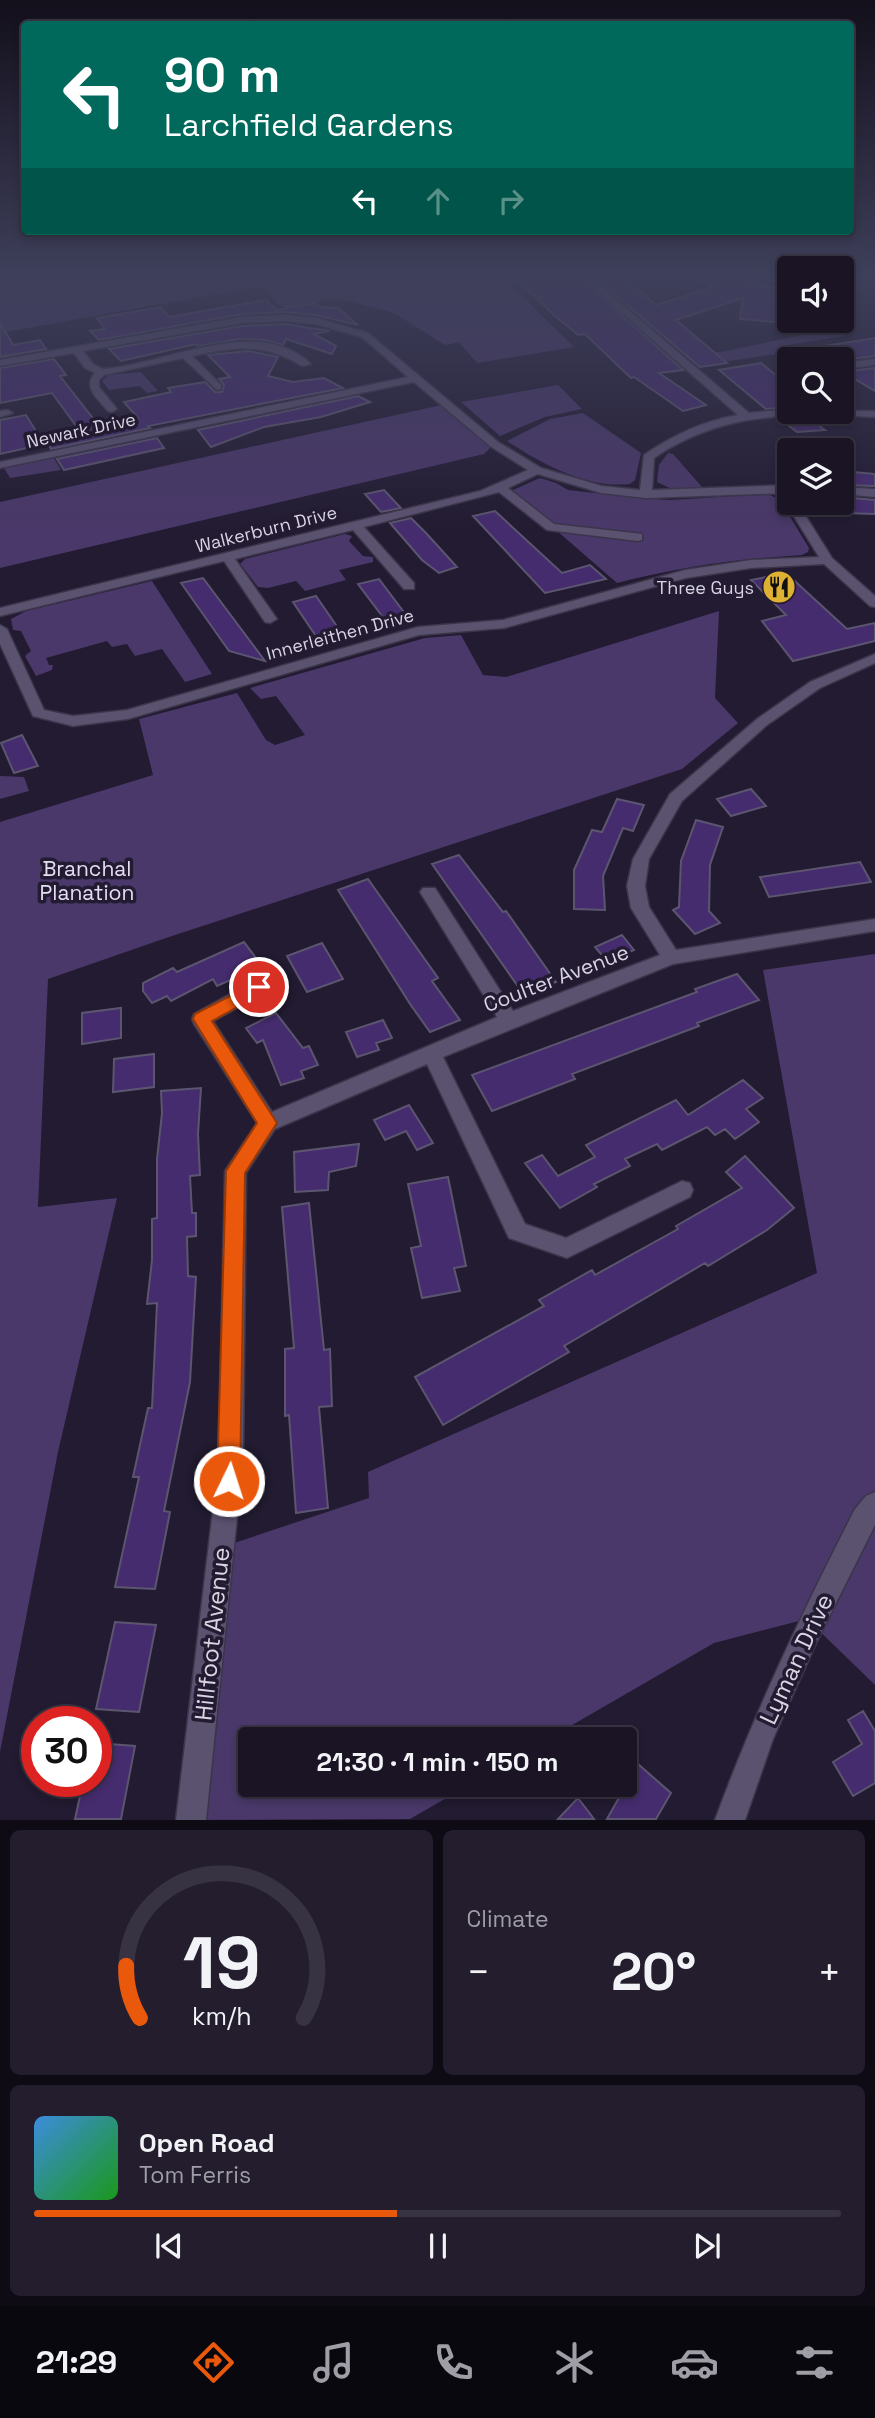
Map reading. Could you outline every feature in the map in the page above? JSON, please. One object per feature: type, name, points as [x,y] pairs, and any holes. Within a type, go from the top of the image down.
[{"type":"street","points":[[86,362],[101,372],[159,362]]},
{"type":"street","points":[[193,362],[217,387]]},
{"type":"street","points":[[302,362],[306,364]]},
{"type":"street","points":[[397,362],[494,444],[537,470],[601,489],[646,494],[777,495]]},
{"type":"street","points":[[684,362],[746,416]]},
{"type":"street","points":[[854,365],[875,362]]},
{"type":"street","points":[[101,372],[94,380],[94,387],[112,410]]},
{"type":"street","name":"Newark Drive","points":[[0,465],[416,378]]},
{"type":"street","points":[[646,494],[649,457],[663,445],[689,430],[746,416],[808,412],[875,414]]},
{"type":"street","name":"Walkerburn Drive","points":[[0,612],[501,488],[537,470]]},
{"type":"street","points":[[501,488],[551,527],[638,537]]},
{"type":"street","points":[[854,492],[875,493]]},
{"type":"street","points":[[800,515],[827,560],[875,603]]},
{"type":"street","points":[[356,526],[409,586]]},
{"type":"street","points":[[227,557],[270,619]]},
{"type":"street","name":"Innerleithen Drive","points":[[0,629],[4,649],[38,713],[73,721],[128,714],[418,631],[504,624],[685,574],[751,564],[827,560]]},
{"type":"street","points":[[671,958],[653,933],[640,908],[636,886],[641,859],[676,798],[762,722],[815,685],[875,658]]},
{"type":"street","points":[[429,892],[509,1020]]},
{"type":"street","name":"Coulter Avenue","points":[[268,1123],[509,1020],[671,958],[875,925]]},
{"type":"street","points":[[259,987],[201,1019],[268,1123]]},
{"type":"street","points":[[432,1052],[517,1231],[567,1248],[682,1190]]},
{"type":"street","name":"Hillfoot Avenue","points":[[191,1819],[231,1460],[236,1171],[268,1123]]},
{"type":"street","name":"Lyman Drive","points":[[730,1819],[760,1736],[807,1631],[864,1518],[875,1505]]},
{"type":"green space","points":[[701,362],[724,362],[704,365]]},
{"type":"green space","points":[[141,372],[158,391],[147,393],[140,386],[109,390],[102,381],[109,375]]},
{"type":"green space","points":[[558,385],[582,409],[545,417],[500,436],[461,402]]},
{"type":"green space","points":[[446,404],[494,444],[484,454],[0,568],[0,502]]},
{"type":"green space","points":[[583,413],[641,453],[635,480],[630,484],[597,482],[565,473],[507,441],[550,419]]},
{"type":"green space","points":[[668,453],[673,454],[702,487],[672,489],[657,482],[659,465]]},
{"type":"green space","points":[[54,458],[61,470],[10,478],[4,468]]},
{"type":"green space","points":[[540,478],[568,490],[640,498],[670,500],[768,494],[777,498],[777,515],[789,515],[809,548],[808,552],[802,555],[709,565],[617,583],[511,491]]},
{"type":"green space","points":[[345,534],[352,536],[349,541],[363,556],[373,557],[373,562],[339,570],[346,580],[305,591],[296,581],[268,588],[258,587],[240,564],[245,559]]},
{"type":"green space","points":[[152,581],[212,674],[185,682],[162,649],[135,656],[127,644],[112,647],[107,641],[46,658],[49,665],[53,665],[52,670],[36,676],[25,656],[31,651],[21,631],[13,630],[11,619],[26,611]]},
{"type":"green space","name":"Branchal Planation","points":[[719,611],[715,698],[738,723],[682,769],[48,979],[38,1207],[117,1198],[58,1452],[0,1752],[0,822],[153,775],[139,719],[237,693],[266,740],[275,745],[305,735],[276,696],[261,699],[250,688],[425,638],[461,635],[483,675],[506,677]]},
{"type":"green space","points":[[0,776],[24,777],[29,791],[0,799]]},
{"type":"green space","points":[[875,954],[875,1685],[807,1619],[714,1643],[569,1727],[238,1727],[238,1797],[448,1797],[410,1819],[191,1820],[222,1547],[369,1498],[368,1472],[817,1273],[763,970]]},
{"type":"building","points":[[36,362],[56,362],[66,375],[60,376],[99,426],[138,418],[124,402],[171,392],[168,388],[205,382],[215,392],[222,392],[224,385],[219,379],[230,377],[215,362],[275,362],[268,376],[293,382],[324,378],[343,388],[148,426],[150,428],[51,449],[44,437],[79,430],[52,393],[0,403],[0,368]]},
{"type":"building","points":[[614,362],[674,362],[683,370],[659,373],[706,405],[683,411],[634,377],[631,378]]},
{"type":"building","points":[[694,362],[726,362],[700,367]]},
{"type":"building","points":[[761,363],[777,376],[777,408],[766,409],[719,370]]},
{"type":"building","points":[[875,368],[875,391],[854,379],[854,371]]},
{"type":"building","points":[[358,396],[370,402],[321,417],[264,427],[211,447],[198,430]]},
{"type":"building","points":[[26,415],[44,444],[0,454],[0,420]]},
{"type":"building","points":[[787,424],[816,424],[825,430],[797,432]]},
{"type":"building","points":[[157,438],[164,448],[64,470],[57,459]]},
{"type":"building","points":[[854,472],[875,474],[875,486],[854,485]]},
{"type":"building","points":[[384,490],[401,508],[381,512],[365,494]]},
{"type":"building","points":[[854,498],[875,500],[875,514],[854,513]]},
{"type":"building","points":[[495,511],[562,573],[590,565],[606,579],[545,593],[473,516]]},
{"type":"building","points":[[411,518],[457,567],[439,573],[422,560],[390,523]]},
{"type":"building","points":[[786,573],[847,629],[875,623],[875,641],[793,661],[762,621],[786,615],[751,580]]},
{"type":"building","points":[[203,578],[265,661],[229,651],[181,583]]},
{"type":"building","points":[[379,579],[409,619],[388,624],[358,584]]},
{"type":"building","points":[[316,596],[345,638],[322,645],[293,602]]},
{"type":"building","points":[[22,735],[38,766],[14,773],[1,743]]},
{"type":"building","points":[[751,789],[766,806],[731,816],[717,799]]},
{"type":"building","points":[[617,799],[644,805],[633,831],[623,828],[603,876],[605,910],[574,909],[574,870],[592,830],[602,832]]},
{"type":"building","points":[[696,820],[723,827],[710,865],[709,911],[720,923],[695,934],[673,910],[679,907],[681,861]]},
{"type":"building","points":[[459,855],[503,912],[506,911],[556,982],[524,995],[432,864]]},
{"type":"building","points":[[860,862],[871,882],[769,897],[760,877]]},
{"type":"building","points":[[368,879],[438,978],[432,981],[460,1020],[430,1032],[410,1004],[338,890]]},
{"type":"building","points":[[622,935],[634,950],[607,961],[595,947]]},
{"type":"building","points":[[244,942],[262,966],[217,986],[213,979],[171,1001],[167,996],[152,1003],[143,991],[143,983],[173,968],[177,972]]},
{"type":"building","points":[[322,943],[343,979],[307,992],[287,956]]},
{"type":"building","points":[[737,974],[759,1000],[572,1074],[575,1079],[492,1111],[472,1075],[697,992],[695,989]]},
{"type":"building","points":[[121,1008],[121,1038],[82,1044],[82,1013]]},
{"type":"building","points":[[276,1013],[303,1048],[309,1046],[318,1065],[301,1071],[304,1078],[281,1085],[263,1040],[257,1043],[246,1028]]},
{"type":"building","points":[[383,1020],[392,1038],[376,1043],[379,1050],[357,1057],[346,1032]]},
{"type":"building","points":[[154,1054],[154,1087],[113,1092],[114,1059]]},
{"type":"building","points":[[743,1080],[763,1098],[746,1109],[759,1122],[735,1139],[725,1129],[715,1135],[707,1127],[662,1150],[657,1144],[625,1159],[630,1166],[594,1184],[597,1187],[560,1208],[525,1163],[542,1155],[558,1176],[595,1157],[586,1145],[676,1100],[688,1115]]},
{"type":"building","points":[[201,1088],[198,1134],[200,1175],[190,1176],[192,1213],[196,1213],[196,1236],[187,1237],[188,1276],[196,1277],[190,1382],[164,1511],[170,1512],[155,1589],[115,1587],[139,1477],[133,1477],[148,1408],[152,1408],[157,1303],[147,1304],[152,1260],[152,1219],[157,1218],[161,1091]]},
{"type":"building","points":[[409,1105],[433,1143],[417,1150],[406,1131],[385,1140],[374,1120]]},
{"type":"building","points":[[359,1144],[356,1166],[329,1172],[328,1190],[295,1192],[294,1152]]},
{"type":"building","points":[[745,1156],[794,1208],[767,1230],[708,1266],[705,1263],[564,1346],[569,1352],[443,1425],[415,1377],[544,1306],[539,1300],[592,1270],[595,1275],[678,1229],[676,1226],[742,1188],[726,1172]]},
{"type":"building","points":[[448,1177],[466,1266],[454,1268],[460,1291],[422,1298],[411,1248],[421,1246],[408,1184]]},
{"type":"building","points":[[309,1203],[324,1350],[330,1349],[332,1406],[319,1407],[328,1508],[296,1513],[289,1415],[285,1416],[285,1349],[294,1348],[282,1207]]},
{"type":"building","points":[[115,1622],[156,1625],[139,1712],[112,1710],[112,1706],[97,1706]]},
{"type":"building","points":[[863,1711],[875,1731],[875,1783],[853,1796],[833,1762],[862,1744],[848,1720]]},
{"type":"building","points":[[112,1744],[135,1746],[121,1819],[75,1819],[80,1797],[112,1797]]},
{"type":"building","points":[[637,1766],[671,1793],[656,1819],[607,1819],[619,1797],[637,1797]]},
{"type":"building","points":[[578,1798],[594,1819],[558,1819]]},
{"type":"place","name":"Three Guys","points":[[779,587]]},
{"type":"route","points":[[229,1481],[236,1171],[268,1123],[201,1019],[259,987]]}]
